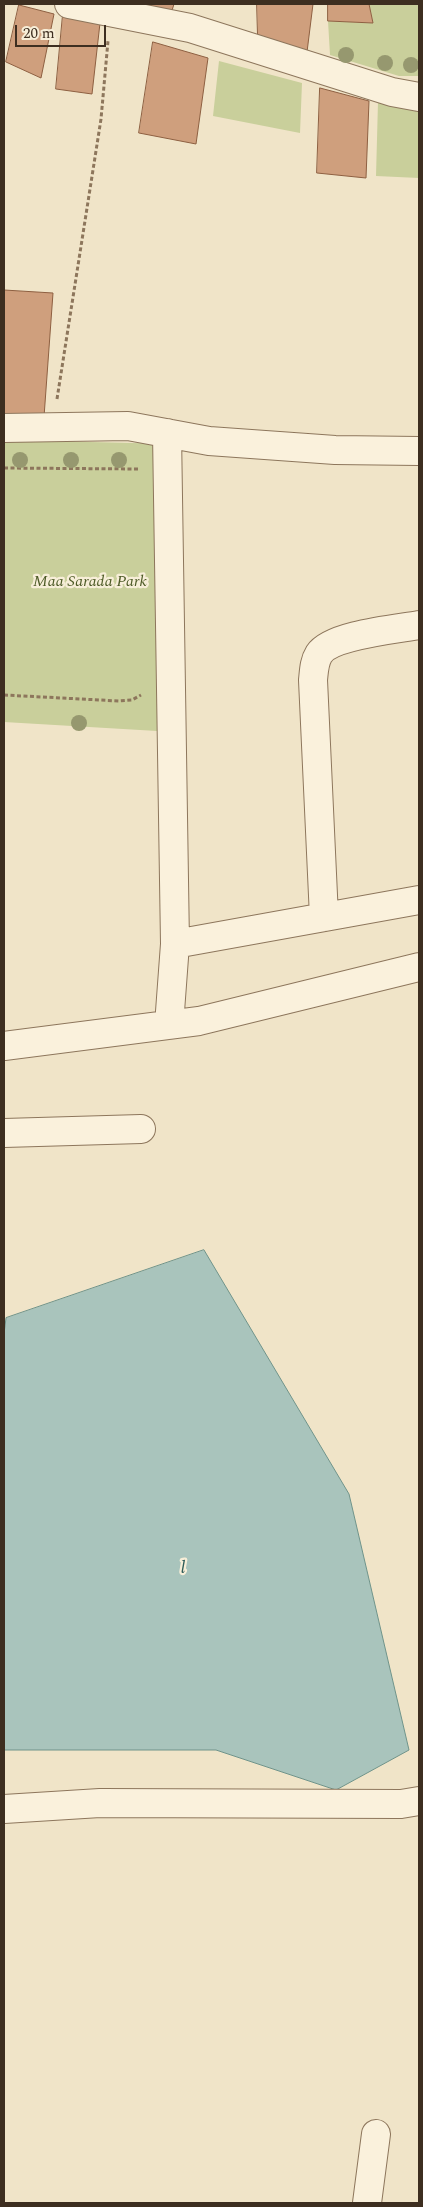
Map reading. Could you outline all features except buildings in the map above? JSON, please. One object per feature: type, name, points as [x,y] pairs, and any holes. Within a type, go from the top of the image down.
[{"type":"street","points":[[69,4],[190,28],[392,92],[419,97]]},
{"type":"street","points":[[4,428],[128,426],[209,442],[335,450],[419,450]]},
{"type":"street","points":[[167,433],[175,944],[169,1025]]},
{"type":"street","points":[[324,917],[313,680],[315,662],[319,653],[326,646],[344,640],[419,625]]},
{"type":"street","points":[[175,944],[419,900]]},
{"type":"street","points":[[4,1046],[199,1021],[419,967]]},
{"type":"street","points":[[4,1133],[141,1129]]},
{"type":"street","points":[[4,1808],[100,1803],[401,1804],[419,1801]]},
{"type":"street","points":[[367,2203],[376,2134]]},
{"type":"path","points":[[52,427],[101,119],[111,11]]},
{"type":"path","points":[[4,468],[141,469]]},
{"type":"path","points":[[4,695],[42,698],[132,700],[141,695],[143,689]]},
{"type":"green space","points":[[369,4],[419,4],[419,76],[399,76],[330,55],[328,21],[373,23]]},
{"type":"green space","points":[[219,61],[302,83],[300,133],[213,116]]},
{"type":"green space","points":[[378,102],[419,107],[419,178],[376,176]]},
{"type":"green space","name":"Maa Sarada Park","points":[[4,440],[176,444],[174,732],[4,722]]},
{"type":"water","name":"l","points":[[204,1250],[349,1494],[409,1750],[336,1790],[216,1750],[4,1750],[4,1334],[6,1318]]}]
